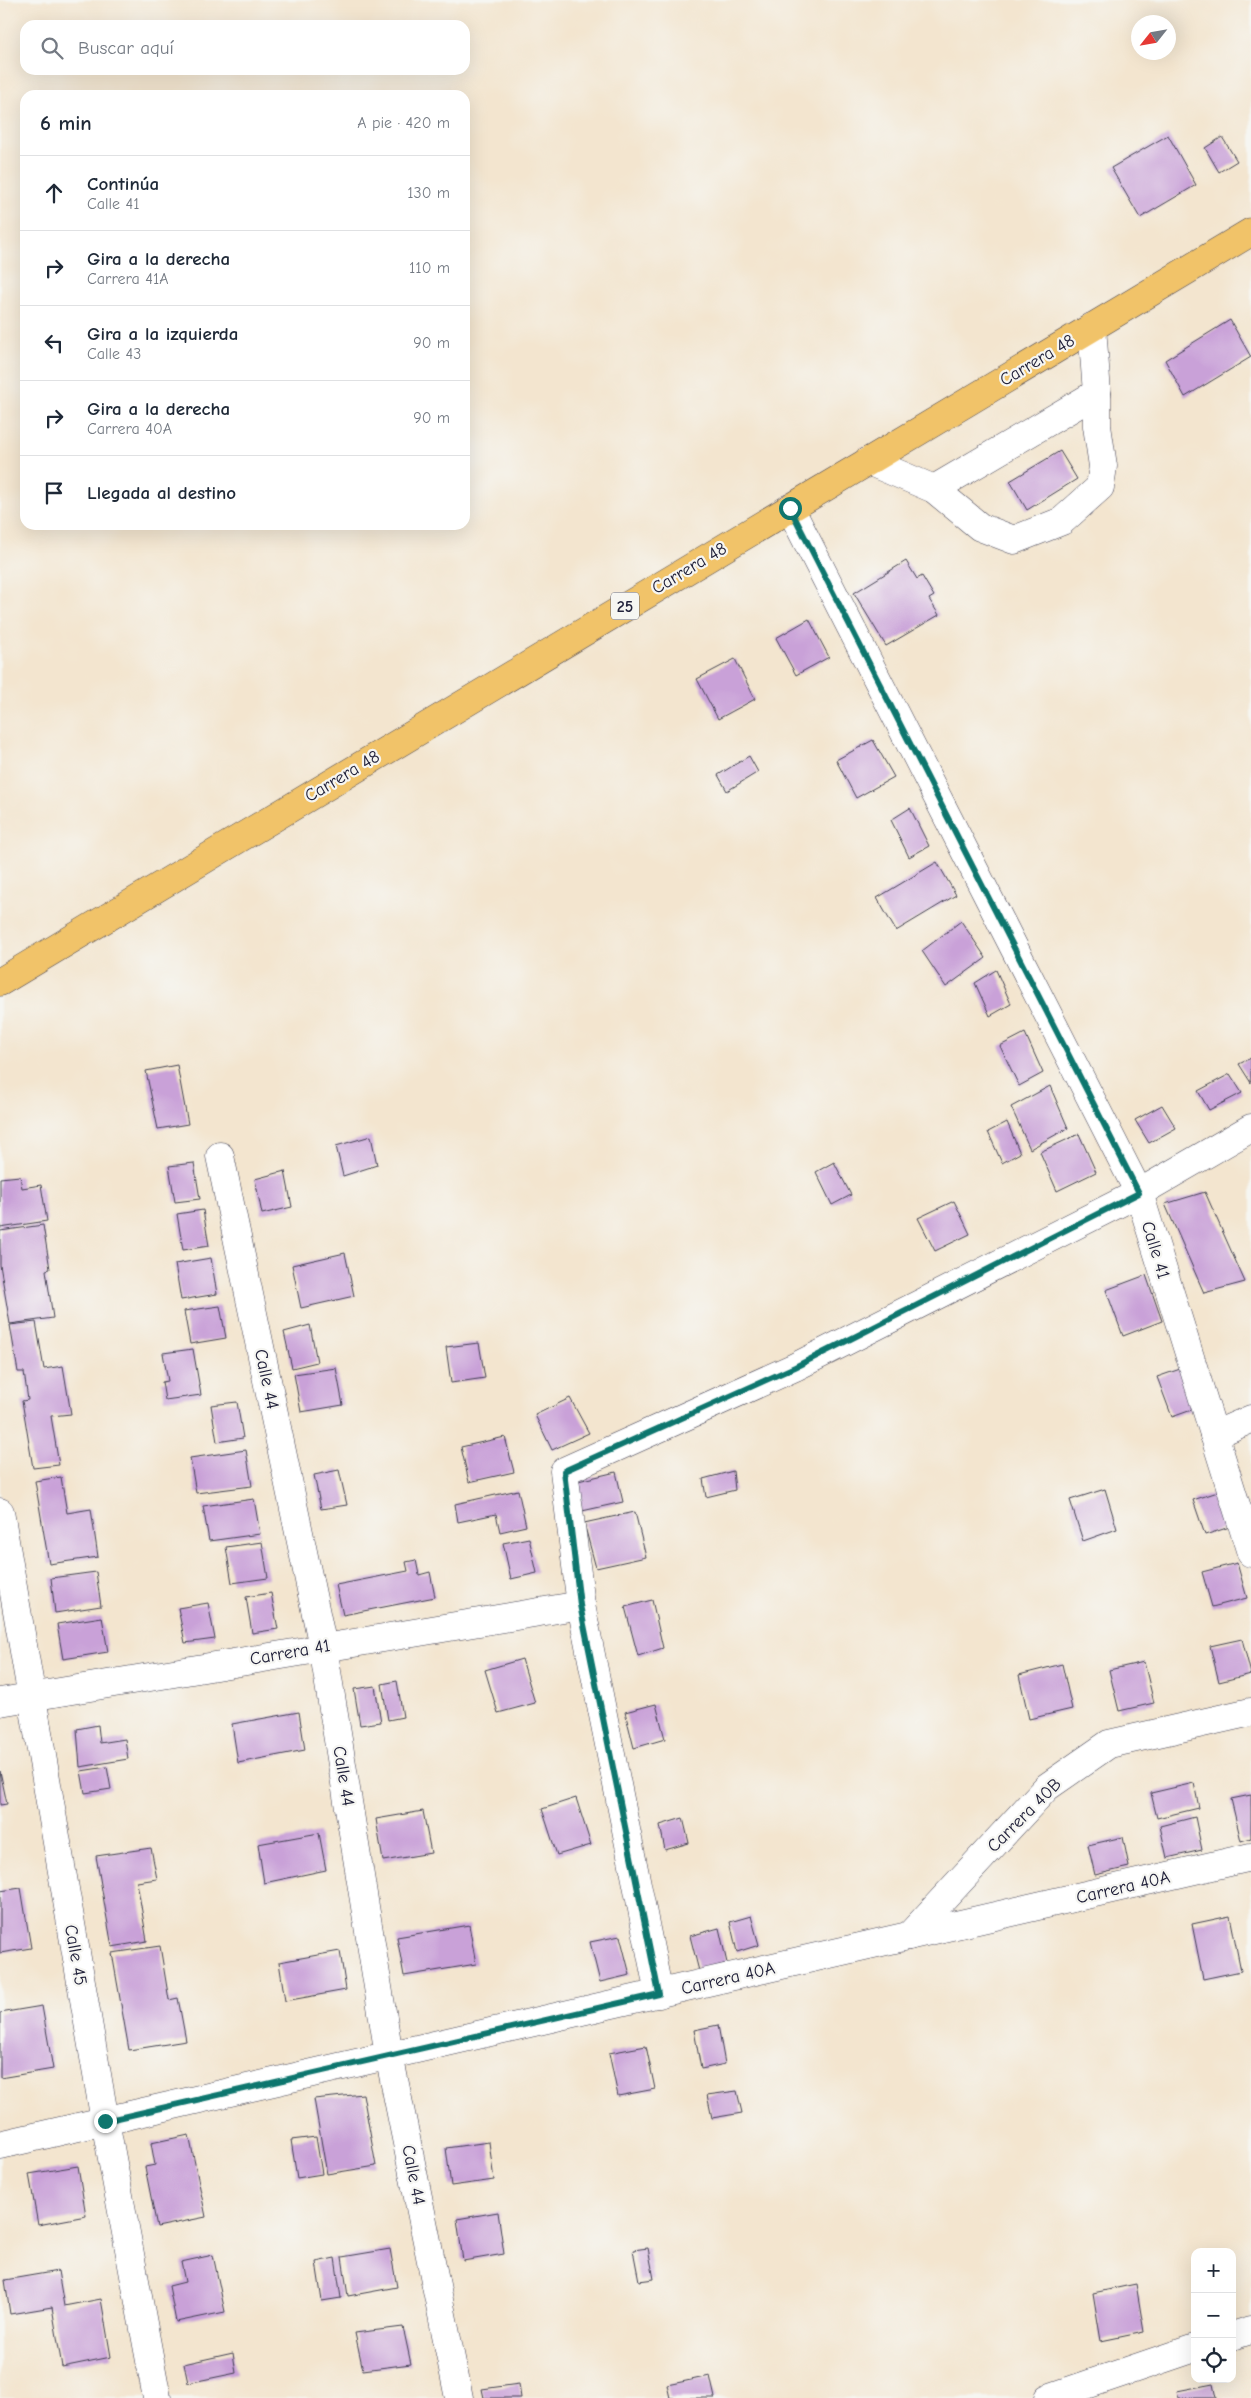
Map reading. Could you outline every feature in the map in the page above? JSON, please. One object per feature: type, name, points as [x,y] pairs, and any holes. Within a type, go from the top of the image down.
[{"type":"highway","name":"Carrera 48","points":[[0,982],[1251,232]]},
{"type":"street","points":[[868,461],[934,489],[980,527],[1014,540],[1062,521],[1100,487],[1103,466],[1096,426],[1097,393],[1092,327]]},
{"type":"street","points":[[934,489],[1097,393]]},
{"type":"street","name":"Calle 41","points":[[790,508],[1139,1193],[1251,1553]]},
{"type":"street","points":[[659,1994],[580,1605],[564,1471],[795,1367],[1139,1193],[1251,1128]]},
{"type":"street","name":"Calle 44","points":[[220,1156],[323,1647],[389,2056],[459,2398]]},
{"type":"street","points":[[1214,1435],[1251,1419]]},
{"type":"street","name":"Calle 45","points":[[0,1512],[105,2121],[158,2398]]},
{"type":"street","name":"Carrera 41","points":[[0,1702],[580,1605]]},
{"type":"street","name":"Carrera 40B","points":[[909,1936],[1047,1787],[1109,1744],[1251,1712]]},
{"type":"street","name":"Carrera 40A","points":[[0,2145],[1251,1857]]},
{"type":"street","points":[[1236,2335],[1251,2330]]},
{"type":"street","points":[[1048,2398],[1191,2349]]},
{"type":"building","points":[[1168,135],[1196,185],[1140,218],[1111,168]]},
{"type":"building","points":[[1222,137],[1237,161],[1219,172],[1205,148]]},
{"type":"building","points":[[1230,320],[1251,357],[1185,397],[1165,360]]},
{"type":"building","points":[[1060,451],[1077,479],[1027,510],[1010,481]]},
{"type":"building","points":[[906,561],[917,579],[922,576],[934,596],[929,599],[939,615],[886,646],[854,593]]},
{"type":"building","points":[[809,619],[829,657],[796,675],[776,638]]},
{"type":"building","points":[[735,659],[755,699],[718,719],[697,679]]},
{"type":"building","points":[[873,740],[894,777],[856,798],[836,760]]},
{"type":"building","points":[[749,756],[758,772],[727,791],[718,775]]},
{"type":"building","points":[[910,808],[929,846],[909,857],[891,820]]},
{"type":"building","points":[[937,862],[956,895],[896,931],[877,898]]},
{"type":"building","points":[[961,921],[986,958],[946,987],[922,951]]},
{"type":"building","points":[[996,970],[1011,1004],[990,1016],[975,983]]},
{"type":"building","points":[[1025,1033],[1043,1073],[1019,1086],[1000,1046]]},
{"type":"building","points":[[1251,1058],[1251,1083],[1239,1064]]},
{"type":"building","points":[[177,1065],[188,1124],[158,1129],[146,1071]]},
{"type":"building","points":[[1230,1074],[1242,1093],[1209,1110],[1198,1091]]},
{"type":"building","points":[[1050,1086],[1068,1128],[1030,1149],[1011,1107]]},
{"type":"building","points":[[1162,1105],[1176,1128],[1149,1143],[1135,1120]]},
{"type":"building","points":[[1007,1122],[1020,1153],[1002,1163],[988,1132]]},
{"type":"building","points":[[1079,1134],[1096,1172],[1057,1191],[1040,1152]]},
{"type":"building","points":[[371,1136],[377,1165],[343,1176],[336,1146]]},
{"type":"building","points":[[834,1162],[851,1195],[832,1205],[816,1172]]},
{"type":"building","points":[[194,1163],[200,1199],[175,1202],[169,1166]]},
{"type":"building","points":[[285,1171],[292,1207],[262,1214],[255,1179]]},
{"type":"building","points":[[20,1176],[22,1188],[41,1185],[47,1221],[0,1228],[0,1178]]},
{"type":"building","points":[[1205,1192],[1245,1282],[1204,1293],[1165,1204]]},
{"type":"building","points":[[954,1201],[970,1234],[935,1251],[918,1218]]},
{"type":"building","points":[[203,1210],[209,1246],[183,1250],[177,1214]]},
{"type":"building","points":[[43,1225],[50,1269],[46,1270],[53,1318],[10,1324],[0,1265],[0,1231]]},
{"type":"building","points":[[345,1253],[354,1296],[301,1308],[292,1265]]},
{"type":"building","points":[[211,1258],[217,1294],[181,1300],[175,1264]]},
{"type":"building","points":[[1146,1275],[1162,1321],[1123,1336],[1106,1290]]},
{"type":"building","points":[[220,1306],[226,1338],[190,1344],[184,1311]]},
{"type":"building","points":[[36,1322],[44,1369],[63,1366],[71,1414],[51,1416],[59,1465],[33,1468],[22,1401],[28,1400],[24,1372],[18,1372],[10,1325]]},
{"type":"building","points":[[310,1325],[317,1362],[292,1368],[284,1332]]},
{"type":"building","points":[[479,1343],[485,1378],[451,1383],[446,1347]]},
{"type":"building","points":[[193,1349],[201,1395],[165,1400],[162,1382],[168,1381],[163,1353]]},
{"type":"building","points":[[1186,1367],[1200,1407],[1172,1417],[1157,1377]]},
{"type":"building","points":[[336,1368],[343,1405],[301,1412],[294,1374]]},
{"type":"building","points":[[570,1398],[589,1433],[552,1450],[535,1415]]},
{"type":"building","points":[[237,1402],[243,1438],[217,1442],[211,1405]]},
{"type":"building","points":[[505,1437],[514,1472],[469,1482],[461,1447]]},
{"type":"building","points":[[246,1450],[252,1486],[196,1493],[190,1458]]},
{"type":"building","points":[[339,1470],[347,1505],[321,1509],[314,1475]]},
{"type":"building","points":[[733,1471],[735,1490],[706,1497],[703,1479]]},
{"type":"building","points":[[616,1472],[623,1502],[582,1511],[574,1482]]},
{"type":"building","points":[[61,1477],[67,1513],[91,1509],[98,1557],[49,1564],[35,1481]]},
{"type":"building","points":[[1105,1489],[1117,1529],[1083,1541],[1070,1500]]},
{"type":"building","points":[[518,1490],[526,1526],[500,1532],[496,1514],[458,1522],[455,1504]]},
{"type":"building","points":[[1224,1490],[1236,1525],[1205,1535],[1193,1500]]},
{"type":"building","points":[[254,1499],[260,1534],[209,1541],[203,1506]]},
{"type":"building","points":[[635,1512],[646,1557],[596,1568],[584,1523]]},
{"type":"building","points":[[529,1538],[537,1573],[511,1579],[503,1543]]},
{"type":"building","points":[[262,1542],[268,1578],[232,1583],[226,1547]]},
{"type":"building","points":[[416,1560],[419,1575],[430,1572],[435,1597],[343,1615],[336,1585],[408,1571],[406,1562]]},
{"type":"building","points":[[1237,1563],[1247,1598],[1212,1607],[1202,1572]]},
{"type":"building","points":[[96,1572],[101,1606],[55,1613],[51,1578]]},
{"type":"building","points":[[271,1593],[278,1629],[252,1633],[246,1597]]},
{"type":"building","points":[[652,1600],[663,1648],[638,1656],[625,1607]]},
{"type":"building","points":[[208,1603],[215,1639],[185,1643],[178,1608]]},
{"type":"building","points":[[102,1617],[108,1652],[63,1659],[57,1624]]},
{"type":"building","points":[[1242,1639],[1251,1674],[1219,1682],[1210,1646]]},
{"type":"building","points":[[522,1659],[535,1703],[498,1713],[485,1670]]},
{"type":"building","points":[[1144,1662],[1154,1703],[1119,1711],[1109,1670]]},
{"type":"building","points":[[1062,1664],[1072,1709],[1029,1719],[1019,1675]]},
{"type":"building","points":[[397,1681],[403,1717],[388,1720],[382,1684]]},
{"type":"building","points":[[375,1686],[381,1722],[360,1725],[354,1689]]},
{"type":"building","points":[[656,1704],[665,1739],[634,1748],[625,1712]]},
{"type":"building","points":[[299,1712],[305,1750],[238,1763],[232,1724]]},
{"type":"building","points":[[98,1725],[100,1743],[125,1739],[128,1759],[80,1767],[77,1729]]},
{"type":"building","points":[[107,1767],[111,1789],[85,1793],[81,1771]]},
{"type":"building","points":[[0,1771],[7,1804],[0,1805]]},
{"type":"building","points":[[1194,1783],[1199,1808],[1157,1818],[1151,1793]]},
{"type":"building","points":[[1251,1795],[1251,1838],[1241,1841],[1231,1799]]},
{"type":"building","points":[[576,1798],[591,1845],[557,1855],[542,1809]]},
{"type":"building","points":[[423,1811],[431,1853],[383,1861],[376,1819]]},
{"type":"building","points":[[1195,1817],[1202,1850],[1167,1858],[1160,1826]]},
{"type":"building","points":[[683,1818],[689,1843],[665,1850],[660,1825]]},
{"type":"building","points":[[319,1833],[326,1870],[264,1883],[258,1844]]},
{"type":"building","points":[[1123,1837],[1129,1867],[1095,1875],[1088,1845]]},
{"type":"building","points":[[151,1848],[157,1879],[137,1882],[147,1941],[112,1947],[96,1856]]},
{"type":"building","points":[[21,1888],[31,1948],[0,1953],[0,1891]]},
{"type":"building","points":[[751,1916],[759,1945],[737,1952],[730,1922]]},
{"type":"building","points":[[1230,1916],[1241,1971],[1203,1979],[1192,1924]]},
{"type":"building","points":[[469,1925],[476,1964],[404,1976],[397,1937]]},
{"type":"building","points":[[719,1928],[727,1963],[699,1971],[690,1936]]},
{"type":"building","points":[[620,1936],[630,1975],[600,1982],[590,1942]]},
{"type":"building","points":[[160,1946],[169,2000],[178,1998],[186,2041],[129,2050],[112,1953]]},
{"type":"building","points":[[340,1951],[346,1990],[285,2001],[279,1962]]},
{"type":"building","points":[[42,2006],[53,2069],[0,2078],[0,2013]]},
{"type":"building","points":[[718,2025],[725,2064],[701,2069],[694,2030]]},
{"type":"building","points":[[646,2046],[655,2089],[618,2096],[609,2053]]},
{"type":"building","points":[[737,2091],[742,2113],[712,2118],[707,2095]]},
{"type":"building","points":[[363,2094],[376,2166],[327,2174],[314,2099]]},
{"type":"building","points":[[189,2135],[206,2217],[157,2227],[145,2167],[155,2165],[151,2143]]},
{"type":"building","points":[[316,2137],[322,2174],[297,2178],[291,2140]]},
{"type":"building","points":[[489,2142],[494,2180],[451,2186],[446,2148]]},
{"type":"building","points":[[78,2166],[86,2216],[38,2225],[29,2174]]},
{"type":"building","points":[[498,2212],[504,2254],[463,2261],[457,2219]]},
{"type":"building","points":[[648,2248],[654,2279],[639,2281],[633,2250]]},
{"type":"building","points":[[390,2249],[397,2287],[348,2296],[342,2257]]},
{"type":"building","points":[[213,2255],[225,2312],[176,2322],[169,2286],[185,2282],[181,2262]]},
{"type":"building","points":[[335,2258],[341,2298],[322,2301],[316,2262]]},
{"type":"building","points":[[58,2271],[64,2306],[101,2299],[111,2357],[62,2367],[52,2307],[10,2314],[5,2280]]},
{"type":"building","points":[[1136,2284],[1144,2332],[1101,2341],[1093,2293]]},
{"type":"building","points":[[403,2327],[411,2364],[363,2370],[355,2333]]},
{"type":"building","points":[[233,2353],[236,2373],[188,2383],[184,2364]]},
{"type":"building","points":[[710,2376],[715,2398],[670,2398],[667,2385]]},
{"type":"building","points":[[519,2384],[521,2398],[484,2398],[482,2389]]},
{"type":"building","points":[[1213,2384],[1216,2398],[1179,2398],[1177,2391]]},
{"type":"route","points":[[105,2121],[659,1994],[580,1605],[564,1471],[795,1367],[1139,1193],[790,508]]}]
